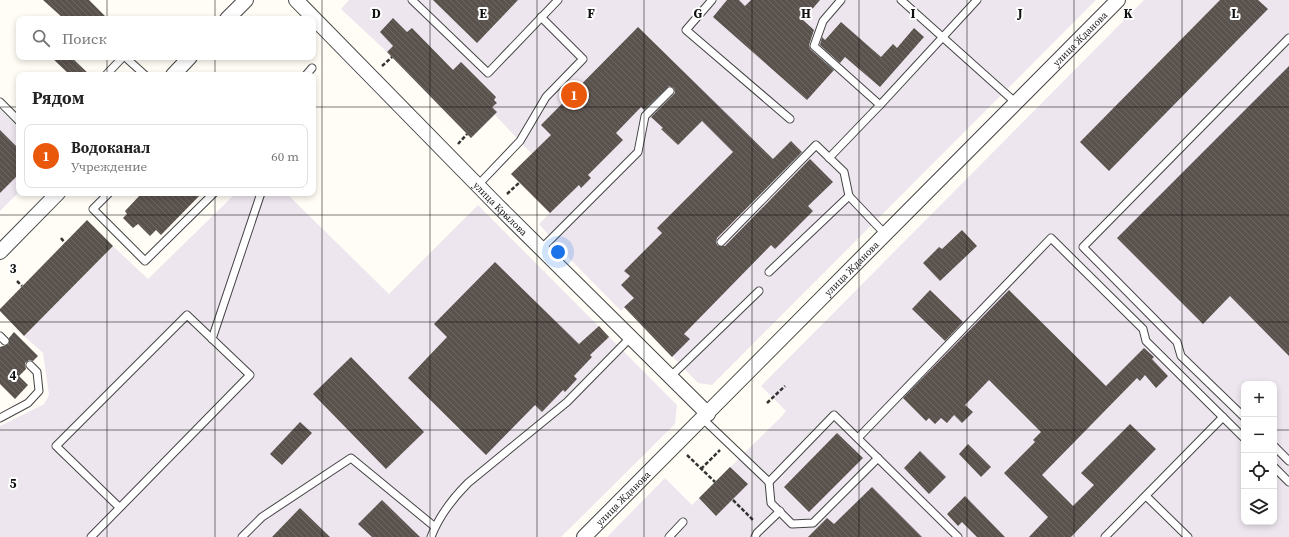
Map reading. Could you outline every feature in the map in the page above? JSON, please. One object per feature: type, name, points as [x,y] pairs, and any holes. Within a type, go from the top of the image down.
[{"type":"street","points":[[230,16],[246,0]]},
{"type":"street","name":"улица Крылова","points":[[296,0],[312,16]]},
{"type":"street","name":"улица Жданова","points":[[584,537],[1118,0]]},
{"type":"street","name":"улица Крылова","points":[[316,20],[541,249],[670,377],[705,417]]},
{"type":"street","points":[[176,72],[187,60]]},
{"type":"street","points":[[0,252],[55,196]]},
{"type":"lane","points":[[412,0],[488,73],[558,0]]},
{"type":"lane","points":[[712,0],[686,30],[790,120]]},
{"type":"lane","points":[[841,0],[823,21],[814,46],[880,105]]},
{"type":"lane","points":[[901,0],[1016,103]]},
{"type":"lane","points":[[829,158],[977,0]]},
{"type":"lane","points":[[478,185],[520,141],[546,97],[583,59],[541,17]]},
{"type":"lane","points":[[1241,414],[1181,356],[1177,342],[1084,247],[1289,38]]},
{"type":"lane","points":[[109,72],[121,60]]},
{"type":"lane","points":[[127,60],[141,72]]},
{"type":"lane","points":[[309,72],[312,68]]},
{"type":"lane","points":[[541,249],[638,152],[645,116],[670,91]]},
{"type":"lane","points":[[0,102],[16,118]]},
{"type":"lane","points":[[721,242],[816,145],[844,172],[849,196],[886,235]]},
{"type":"lane","points":[[106,196],[94,208],[145,261],[211,196]]},
{"type":"lane","points":[[212,338],[259,196]]},
{"type":"lane","points":[[769,272],[849,196]]},
{"type":"lane","points":[[858,438],[1051,238],[1143,330],[1146,341],[1241,435]]},
{"type":"lane","points":[[670,377],[759,291]]},
{"type":"lane","points":[[91,537],[250,375],[187,315],[56,446],[119,507]]},
{"type":"lane","points":[[431,537],[435,527],[454,498],[468,483],[567,402],[630,338]]},
{"type":"lane","points":[[0,418],[28,403],[39,391],[38,372],[30,365]]},
{"type":"lane","points":[[768,482],[834,414],[958,537]]},
{"type":"lane","points":[[705,417],[727,442],[768,482],[771,503],[792,524],[813,523],[878,458]]},
{"type":"lane","points":[[1105,537],[1223,417]]},
{"type":"lane","points":[[1277,449],[1289,461]]},
{"type":"lane","points":[[242,537],[262,517],[352,458],[435,527]]},
{"type":"lane","points":[[1277,470],[1289,482]]},
{"type":"lane","points":[[1146,496],[1188,537]]},
{"type":"lane","points":[[755,537],[761,528],[780,511]]},
{"type":"lane","points":[[669,537],[683,522]]},
{"type":"path","points":[[61,238],[65,243]]},
{"type":"path","points":[[16,281],[22,286]]},
{"type":"path","points":[[767,403],[785,386]]},
{"type":"path","points":[[701,469],[727,442]]},
{"type":"path","points":[[677,445],[715,482]]},
{"type":"path","points":[[733,500],[761,528]]},
{"type":"shaded area","points":[[349,0],[1096,0],[712,385],[698,383],[625,307],[621,311],[569,258],[539,224],[550,213],[511,174],[532,154],[495,115],[471,138],[387,52],[341,9]]},
{"type":"shaded area","points":[[1144,0],[1289,0],[1289,537],[607,537],[665,478],[692,505],[786,411],[761,386]]},
{"type":"shaded area","points":[[0,109],[16,125],[16,195],[0,211]]},
{"type":"shaded area","points":[[233,196],[289,196],[389,294],[478,205],[677,405],[675,424],[561,537],[0,537],[0,426],[44,404],[49,395],[43,353],[24,336],[113,246],[148,279]]},
{"type":"building","points":[[43,0],[89,0],[105,16],[61,16]]},
{"type":"building","points":[[433,0],[518,0],[477,43]]},
{"type":"building","points":[[727,0],[739,0],[745,6],[751,0],[820,0],[803,20],[814,30],[809,45],[810,49],[834,70],[807,100],[713,17]]},
{"type":"building","points":[[1220,0],[1258,0],[1268,9],[1109,171],[1080,142]]},
{"type":"building","points":[[393,18],[407,32],[412,28],[453,70],[461,62],[496,97],[494,100],[497,103],[492,107],[497,112],[471,138],[387,52],[393,46],[380,32]]},
{"type":"building","points":[[841,22],[881,57],[893,44],[897,48],[914,28],[924,37],[880,87],[845,57],[840,63],[820,45],[822,37],[825,40]]},
{"type":"building","points":[[638,27],[773,159],[791,141],[802,152],[717,238],[716,243],[718,246],[725,246],[810,159],[833,182],[808,206],[813,211],[775,249],[771,245],[684,334],[690,339],[672,357],[624,307],[634,298],[621,285],[630,276],[624,271],[662,233],[657,228],[733,152],[702,121],[678,145],[661,129],[663,128],[651,117],[675,93],[674,88],[669,86],[644,110],[641,107],[616,133],[623,140],[588,175],[591,178],[581,188],[579,185],[550,213],[511,174],[551,135],[541,125]]},
{"type":"building","points":[[54,60],[74,60],[87,72],[67,72]]},
{"type":"building","points":[[1289,66],[1289,356],[1230,296],[1203,324],[1117,238]]},
{"type":"building","points":[[0,130],[16,146],[16,177],[0,193]]},
{"type":"building","points":[[139,196],[199,196],[161,235],[156,230],[150,236],[138,224],[133,228],[123,218],[127,214],[125,211]]},
{"type":"building","points":[[87,220],[113,246],[24,336],[0,311],[0,309]]},
{"type":"building","points":[[962,230],[977,246],[940,281],[923,263],[939,247],[942,249]]},
{"type":"building","points":[[495,262],[579,344],[599,326],[609,337],[590,355],[592,357],[574,376],[577,379],[565,392],[563,390],[542,412],[535,405],[486,455],[408,378],[447,337],[434,324]]},
{"type":"building","points":[[930,290],[963,322],[945,341],[912,309]]},
{"type":"building","points":[[1009,290],[1106,386],[1144,348],[1154,357],[1152,359],[1168,376],[1156,388],[1145,375],[1140,381],[1137,378],[1042,475],[1073,506],[1094,485],[1081,473],[1130,424],[1156,449],[1071,537],[1029,537],[1048,517],[1004,473],[1035,442],[1033,440],[1041,432],[989,380],[965,405],[973,412],[962,423],[954,415],[947,423],[941,418],[935,424],[929,418],[926,421],[903,398]]},
{"type":"building","points":[[14,332],[38,356],[33,361],[29,360],[25,363],[26,369],[19,376],[28,385],[15,399],[0,384],[0,347],[9,344],[9,338]]},
{"type":"building","points":[[351,357],[424,432],[386,469],[313,394]]},
{"type":"building","points":[[300,422],[312,433],[282,465],[270,454]]},
{"type":"building","points":[[837,433],[863,458],[809,512],[784,487]]},
{"type":"building","points":[[968,444],[991,467],[981,477],[959,454]]},
{"type":"building","points":[[920,451],[946,477],[929,494],[904,468]]},
{"type":"building","points":[[730,467],[748,484],[716,516],[699,498]]},
{"type":"building","points":[[872,487],[922,537],[808,537],[827,518],[834,524]]},
{"type":"building","points":[[965,496],[1005,537],[977,537],[962,522],[958,526],[947,514]]},
{"type":"building","points":[[382,500],[420,537],[372,537],[358,524]]},
{"type":"building","points":[[300,508],[330,537],[272,537]]},
{"type":"place","name":"Водоканал","points":[[574,95]]}]
